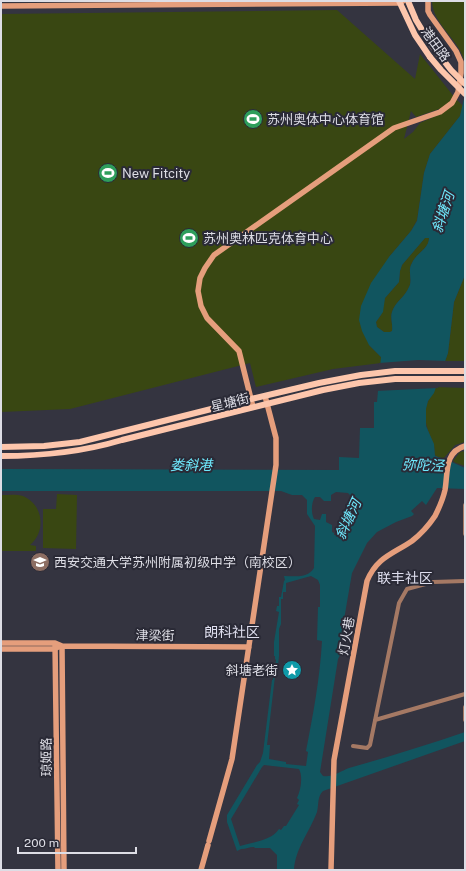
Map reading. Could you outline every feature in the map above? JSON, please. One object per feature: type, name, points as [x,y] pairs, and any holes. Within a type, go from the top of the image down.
[{"type":"main road","name":"港田路","points":[[408,1],[416,20],[430,44],[451,70],[465,84]]},
{"type":"main road","name":"港田路","points":[[400,2],[415,34],[430,56],[441,70],[465,94]]},
{"type":"main road","name":"星塘街","points":[[1,447],[44,446],[80,442],[251,399],[361,375],[395,371],[465,371]]},
{"type":"main road","name":"星塘街","points":[[1,456],[48,454],[100,447],[122,440],[253,407],[359,383],[396,379],[465,379]]},
{"type":"street","points":[[253,407],[240,351],[207,318],[201,306],[198,291],[201,273],[214,255],[394,128],[440,112],[452,103],[458,92],[461,62],[456,51],[430,15],[428,11],[428,1]]},
{"type":"street","points":[[1,6],[196,2],[400,2]]},
{"type":"street","points":[[201,870],[232,759],[276,465],[276,438],[265,396]]},
{"type":"street","name":"灯火巷","points":[[331,870],[334,760],[366,588],[372,570],[382,559],[413,540],[429,524],[439,508],[445,490],[449,460],[456,450],[465,446]]},
{"type":"street","points":[[465,505],[465,534]]},
{"type":"street","points":[[353,746],[365,748],[369,747],[399,603],[407,589],[433,582],[465,581]]},
{"type":"street","name":"津梁街","points":[[1,643],[55,646],[249,647]]},
{"type":"street","name":"津梁街","points":[[1,649],[55,646]]},
{"type":"street","name":"琼姬路","points":[[55,646],[58,870]]},
{"type":"street","name":"琼姬路","points":[[62,646],[64,870]]},
{"type":"street","points":[[375,720],[465,694]]},
{"type":"street","points":[[465,707],[465,720]]},
{"type":"green space","points":[[432,1],[465,1],[465,64],[458,48],[437,18]]},
{"type":"green space","name":"苏州奥林匹克体育中心","points":[[337,10],[415,79],[420,54],[463,106],[460,116],[430,154],[424,173],[417,220],[411,231],[389,257],[369,345],[381,357],[381,363],[333,369],[256,387],[250,363],[70,409],[1,412],[1,14]],"holes":[[[445,107],[438,115],[420,123],[413,132],[404,139],[411,111],[416,117]]]},
{"type":"green space","points":[[425,238],[429,238],[427,245],[416,256],[411,266],[409,287],[393,308],[391,317],[392,331],[384,332],[377,327],[376,322],[381,315],[385,298],[399,282],[402,265]]},
{"type":"green space","points":[[465,275],[465,361],[445,361],[448,353],[454,302]]},
{"type":"green space","points":[[436,387],[465,388],[465,442],[455,445],[443,459],[435,455],[434,446],[425,419],[427,404]]},
{"type":"green space","points":[[465,451],[465,466],[453,461],[460,452]]},
{"type":"green space","points":[[57,494],[77,495],[76,549],[43,548],[43,509],[56,509]]},
{"type":"green space","points":[[1,495],[23,496],[30,500],[39,512],[39,533],[30,545],[36,546],[36,551],[1,551]]},
{"type":"water","points":[[465,94],[465,275],[454,302],[448,353],[434,393],[428,401],[426,409],[426,426],[434,444],[435,456],[465,468],[465,489],[437,488],[426,505],[422,501],[411,511],[414,514],[412,516],[377,532],[367,543],[352,573],[341,637],[343,649],[338,659],[320,772],[323,776],[333,775],[349,768],[465,732],[465,741],[323,791],[319,798],[317,812],[297,855],[294,870],[277,870],[277,855],[270,848],[252,847],[237,851],[227,822],[227,815],[260,762],[263,753],[276,660],[274,656],[274,642],[279,612],[276,611],[277,606],[279,606],[279,597],[281,597],[285,580],[284,576],[308,574],[314,568],[315,526],[307,514],[307,500],[302,495],[292,495],[281,491],[1,491],[1,469],[339,470],[339,457],[359,458],[360,428],[374,428],[374,402],[377,402],[381,357],[369,345],[362,331],[359,320],[361,306],[371,283],[417,221],[424,173],[430,154],[460,116]],"holes":[[[425,238],[429,238],[427,245],[416,256],[411,266],[410,284],[407,291],[393,308],[391,317],[392,331],[384,332],[377,327],[376,322],[383,312],[385,298],[399,282],[402,265]],[[336,492],[348,493],[355,500],[357,512],[355,512],[354,521],[350,524],[343,525],[343,532],[341,532],[341,535],[334,535],[332,532],[332,525],[326,522],[326,514],[322,514],[320,520],[314,519],[312,514],[312,505],[315,497],[320,497],[324,501],[331,501],[331,495]],[[311,576],[318,580],[320,585],[317,640],[322,641],[320,669],[306,751],[308,752],[306,766],[286,764],[286,762],[269,759],[270,745],[267,745],[275,676],[277,676],[279,656],[281,599],[283,599],[283,592],[286,592],[286,583]],[[264,765],[299,769],[301,779],[297,798],[299,800],[297,804],[299,805],[286,826],[284,826],[281,830],[279,829],[267,839],[240,846],[231,819]]]},
{"type":"pier","points":[[418,360],[448,361],[438,388],[376,391],[379,363]]},
{"type":"place","name":"苏州奥体中心体育馆","points":[[253,119]]},
{"type":"place","name":"New Fitcity","points":[[108,173]]},
{"type":"place","name":"苏州奥林匹克体育中心","points":[[189,238]]},
{"type":"place","name":"西安交通大学苏州附属初级中学（南校区）","points":[[40,562]]},
{"type":"place","name":"斜塘老街","points":[[292,670]]},
{"type":"district","name":"联丰社区","points":[[405,578]]},
{"type":"district","name":"朗科社区","points":[[232,632]]},
{"type":"water label","name":"斜塘河","points":[[443,212]]},
{"type":"water label","name":"娄斜港","points":[[191,465]]},
{"type":"water label","name":"弥陀泾","points":[[423,465]]},
{"type":"water label","name":"斜塘河","points":[[348,519]]}]
